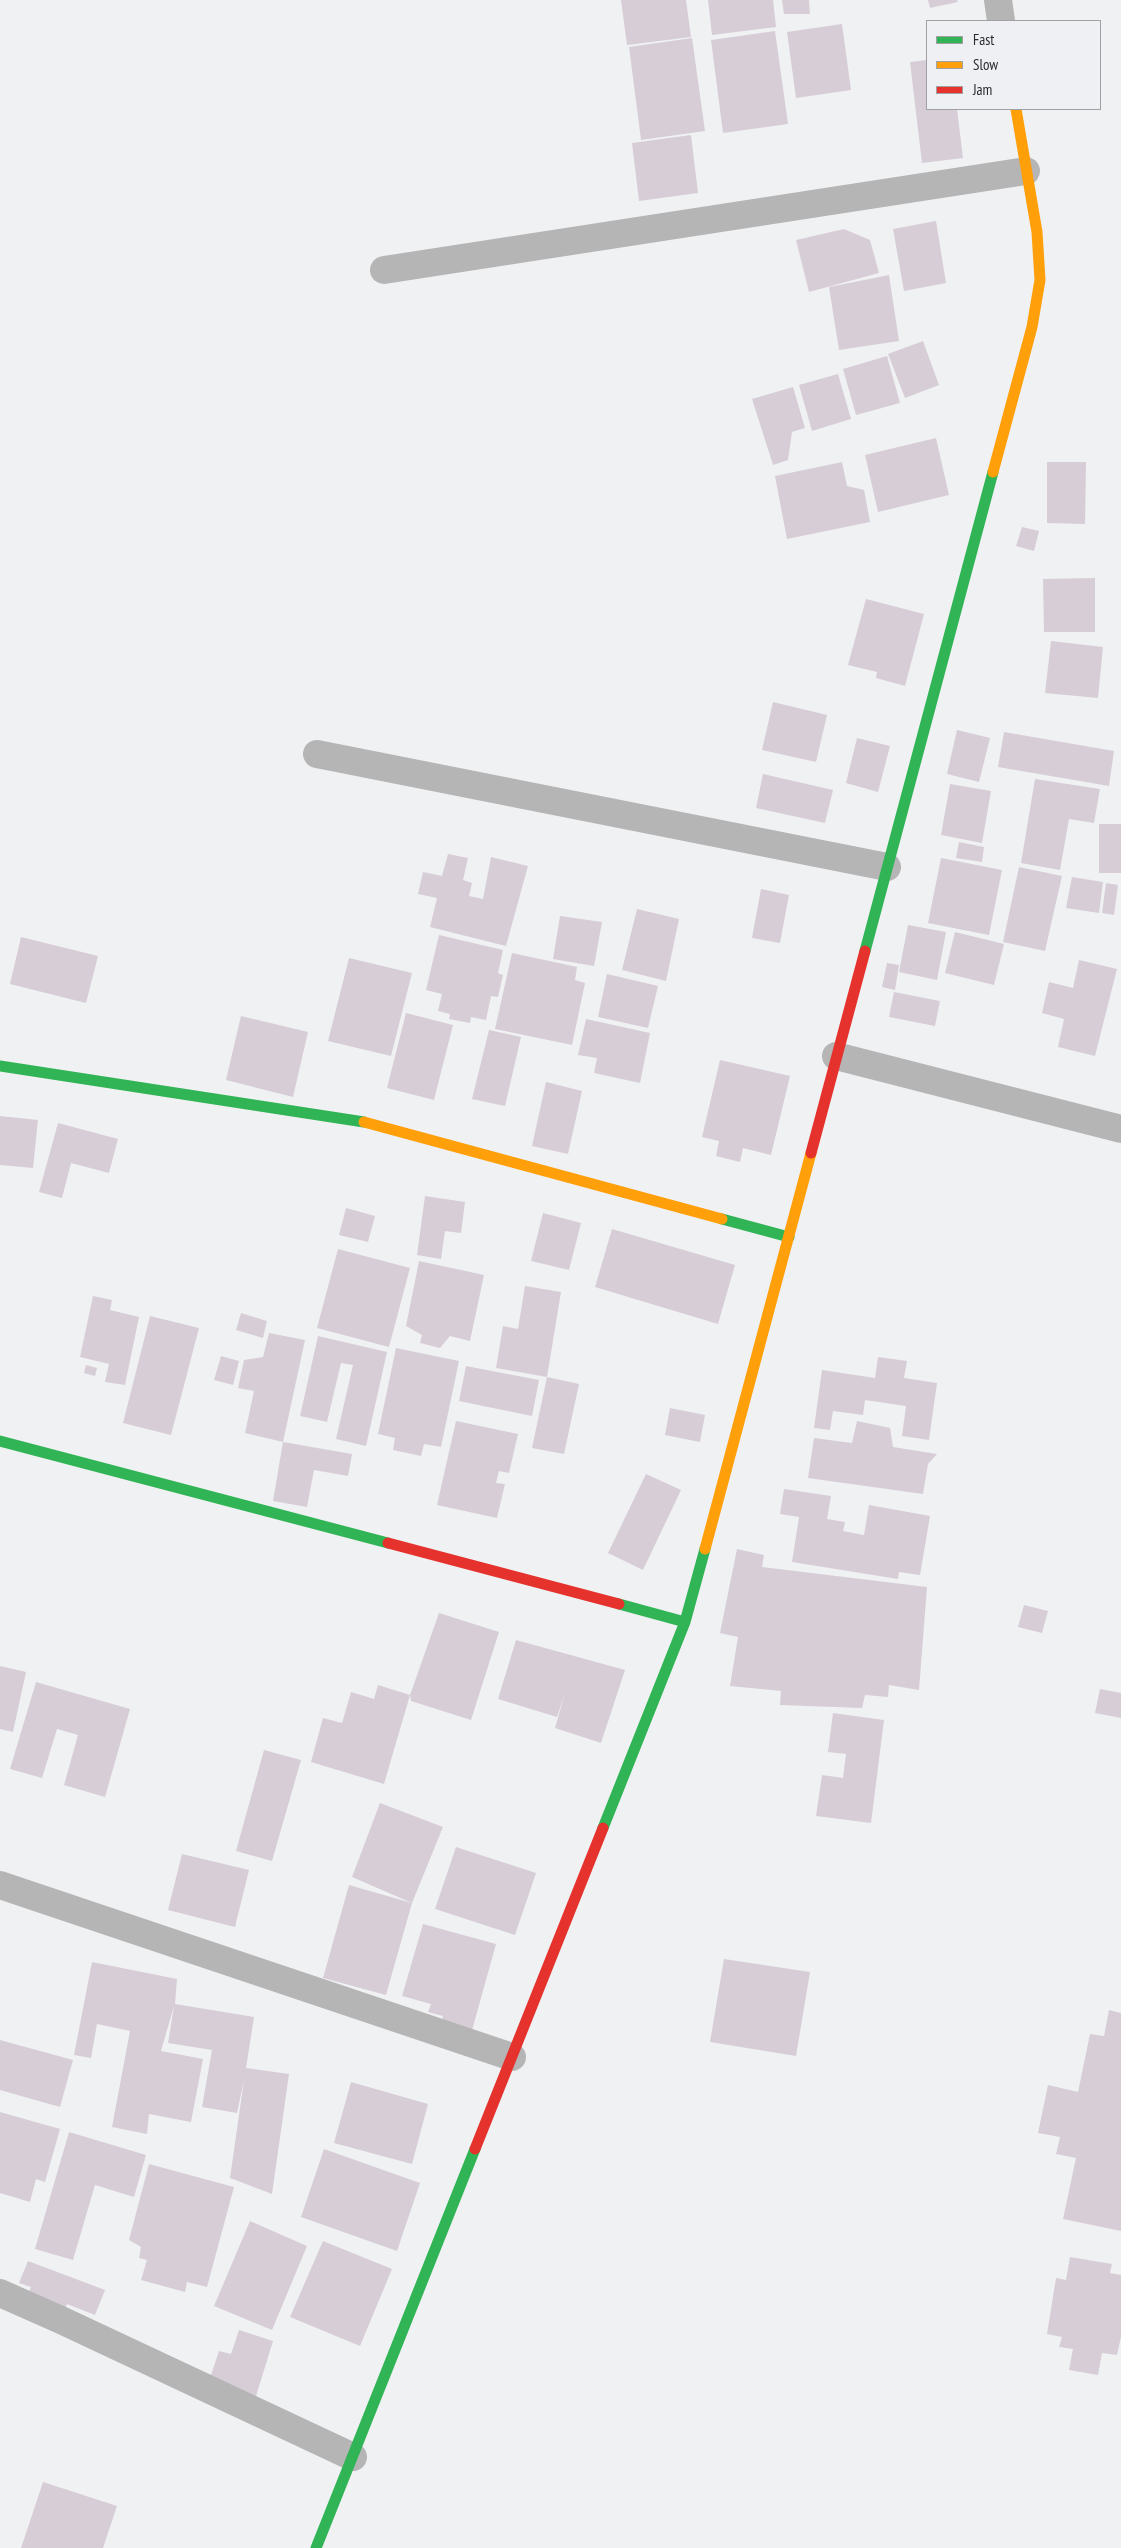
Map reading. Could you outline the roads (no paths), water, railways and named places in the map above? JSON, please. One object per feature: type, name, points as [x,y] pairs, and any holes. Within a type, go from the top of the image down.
[{"type":"street","points":[[998,0],[1001,20]]},
{"type":"street","points":[[316,2548],[685,1622],[1032,327],[1040,280],[1037,232],[1016,110]]},
{"type":"street","points":[[384,270],[1026,171]]},
{"type":"street","points":[[317,754],[887,867]]},
{"type":"street","points":[[836,1056],[1121,1129]]},
{"type":"street","points":[[0,1066],[376,1124],[789,1237]]},
{"type":"street","points":[[0,1441],[685,1622]]},
{"type":"street","points":[[0,1885],[512,2057]]},
{"type":"street","points":[[0,2293],[353,2457]]}]
